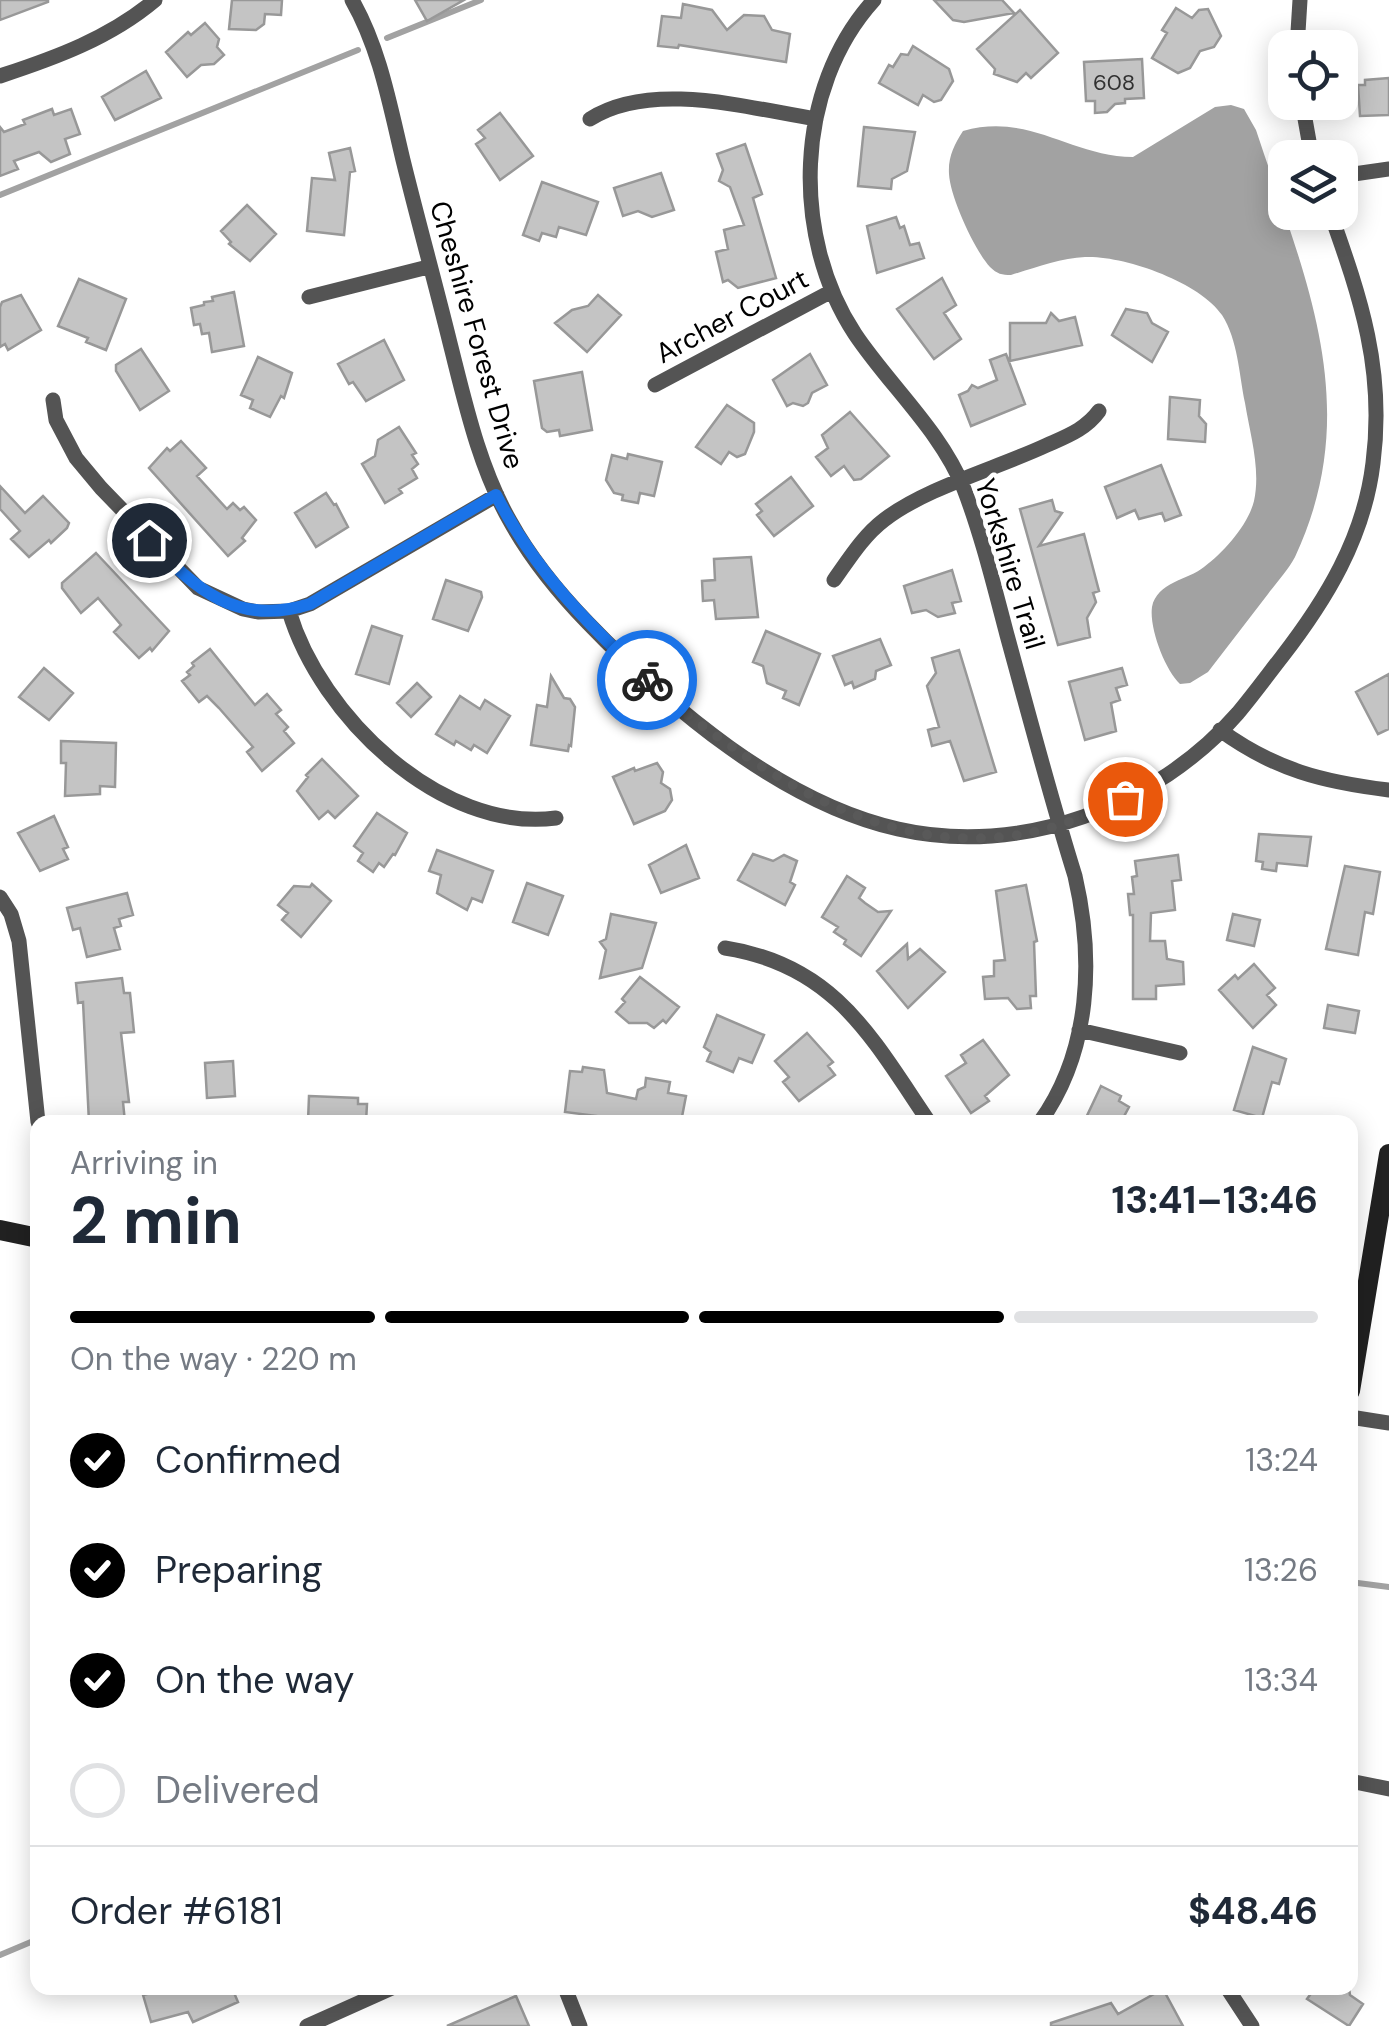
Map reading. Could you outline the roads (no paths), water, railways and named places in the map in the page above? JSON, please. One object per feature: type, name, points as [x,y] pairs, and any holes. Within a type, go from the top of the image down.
[{"type":"street","points":[[0,76],[90,42],[155,0]]},
{"type":"street","name":"Cheshire Forest Drive","points":[[352,0],[380,66],[467,410],[496,495],[532,557],[588,624],[659,692],[776,776],[835,809],[936,836],[995,837],[1059,826],[1152,785],[1236,715],[1321,604],[1354,538],[1373,470],[1378,397],[1375,362],[1336,230]]},
{"type":"street","name":"Yorkshire Trail","points":[[874,0],[830,73],[816,119],[810,170],[812,216],[822,267],[832,292],[857,336],[936,441],[961,482],[982,543],[1084,918],[1087,960],[1079,1030],[1072,1056],[1043,1115]]},
{"type":"street","points":[[1299,30],[1300,0]]},
{"type":"street","points":[[590,120],[624,102],[676,99],[816,119]]},
{"type":"street","points":[[1358,173],[1389,169]]},
{"type":"street","points":[[309,297],[428,267]]},
{"type":"street","name":"Archer Court","points":[[655,385],[832,292]]},
{"type":"street","points":[[53,400],[56,420],[76,458],[112,501],[198,588],[243,609],[290,611],[310,604],[496,495]]},
{"type":"street","points":[[834,580],[866,536],[886,518],[930,493],[1081,430],[1099,411]]},
{"type":"street","points":[[290,611],[306,656],[334,699],[404,769],[424,784],[480,812],[515,820],[556,818]]},
{"type":"street","points":[[1220,730],[1294,772],[1389,790]]},
{"type":"street","points":[[0,897],[11,914],[19,941],[37,1115]]},
{"type":"street","points":[[724,948],[774,958],[798,969],[839,1001],[889,1060],[924,1115]]},
{"type":"street","points":[[1079,1030],[1180,1053]]},
{"type":"street","points":[[1358,1343],[1389,1154]]},
{"type":"street","points":[[0,1230],[30,1236]]},
{"type":"street","points":[[1358,1418],[1389,1423]]},
{"type":"street","points":[[1358,1783],[1389,1789]]},
{"type":"street","points":[[307,2026],[376,1995]]},
{"type":"street","points":[[567,1995],[580,2026]]},
{"type":"street","points":[[1232,1995],[1252,2026]]},
{"type":"waterway","points":[[387,38],[481,0]]},
{"type":"waterway","points":[[0,195],[358,50]]},
{"type":"waterway","points":[[1358,1583],[1389,1587]]},
{"type":"waterway","points":[[0,1955],[30,1942]]}]
